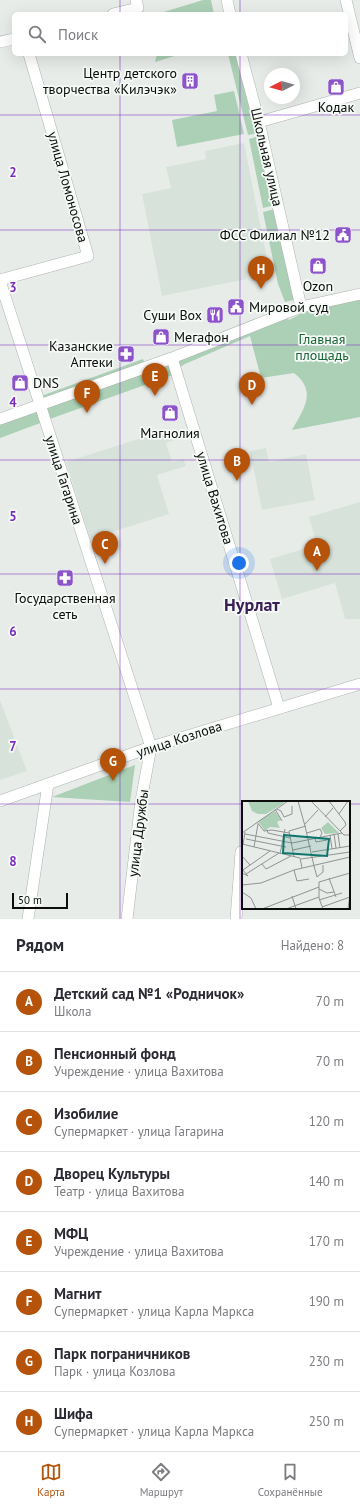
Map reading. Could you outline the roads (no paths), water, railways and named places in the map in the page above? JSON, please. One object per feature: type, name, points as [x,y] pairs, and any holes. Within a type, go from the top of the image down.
[{"type":"street","points":[[121,12],[138,8],[136,0]]},
{"type":"street","points":[[227,0],[230,12]]},
{"type":"street","points":[[346,0],[360,58]]},
{"type":"street","points":[[0,42],[12,39]]},
{"type":"street","name":"улица Ломоносова","points":[[0,281],[88,256],[30,56]]},
{"type":"street","name":"Школьная улица","points":[[242,56],[259,122],[301,307]]},
{"type":"street","points":[[259,122],[360,92]]},
{"type":"street","name":"улица Гагарина","points":[[0,281],[151,747]]},
{"type":"street","points":[[0,419],[172,358],[301,307],[360,294]]},
{"type":"street","name":"улица Вахитова","points":[[172,358],[279,708]]},
{"type":"street","name":"улица Козлова","points":[[0,801],[151,747],[360,684]]},
{"type":"street","name":"улица Дружбы","points":[[127,919],[141,801],[151,747]]},
{"type":"street","points":[[28,919],[48,784]]},
{"type":"street","points":[[236,919],[241,852]]},
{"type":"place","name":"Центр детского творчества «Килэчэк»","points":[[190,81]]},
{"type":"place","name":"Кодак","points":[[336,87]]},
{"type":"place","name":"ФСС Филиал №12","points":[[343,235]]},
{"type":"place","name":"Ozon","points":[[318,266]]},
{"type":"place","name":"Шифа","points":[[261,289]]},
{"type":"place","name":"Мировой суд","points":[[236,307]]},
{"type":"place","name":"Суши Box","points":[[215,315]]},
{"type":"place","name":"Мегафон","points":[[161,337]]},
{"type":"place","name":"Казанские Аптеки","points":[[126,354]]},
{"type":"place","name":"DNS","points":[[20,383]]},
{"type":"place","name":"МФЦ","points":[[155,396]]},
{"type":"place","name":"Дворец Культуры","points":[[252,405]]},
{"type":"place","name":"Магнит","points":[[87,413]]},
{"type":"place","name":"Магнолия","points":[[170,413]]},
{"type":"place","name":"Пенсионный фонд","points":[[237,481]]},
{"type":"place","name":"Изобилие","points":[[105,564]]},
{"type":"place","name":"Детский сад №1 «Родничок»","points":[[317,571]]},
{"type":"place","name":"Государственная сеть","points":[[65,578]]},
{"type":"place","name":"Парк пограничников","points":[[113,781]]},
{"type":"district","name":"Нурлат","points":[[252,604]]},
{"type":"park label","name":"Главная площадь","points":[[322,348]]}]
